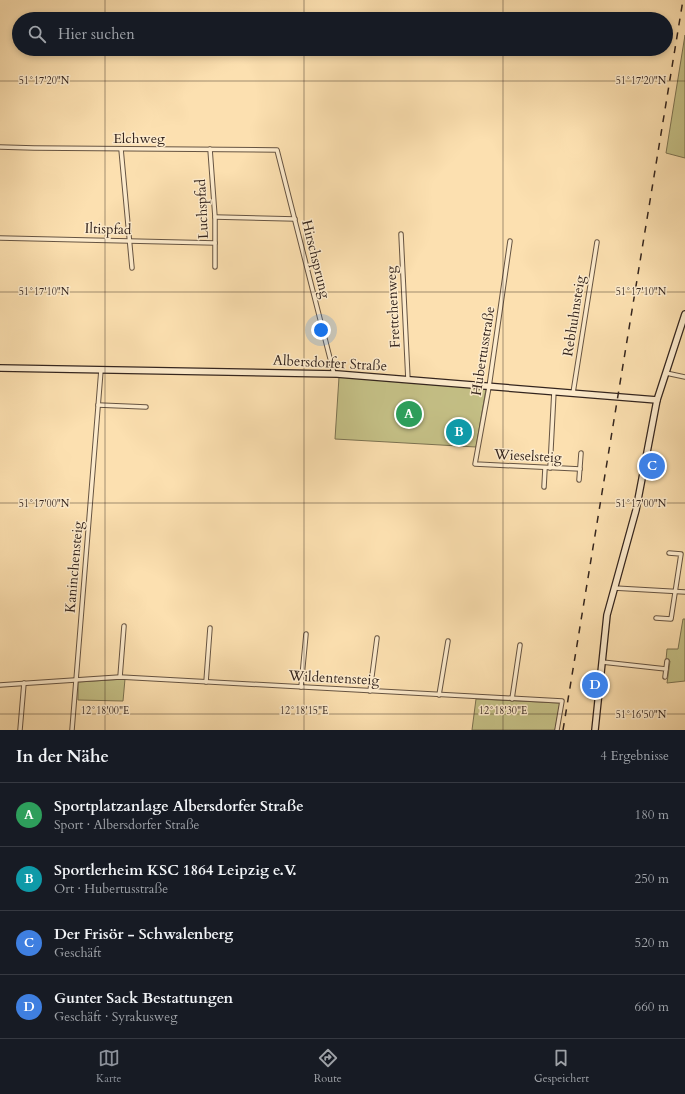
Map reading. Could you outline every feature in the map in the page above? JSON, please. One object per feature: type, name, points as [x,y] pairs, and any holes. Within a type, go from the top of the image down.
[{"type":"street","name":"Elchweg","points":[[0,147],[277,150]]},
{"type":"street","points":[[121,149],[132,268]]},
{"type":"street","name":"Luchspfad","points":[[210,149],[215,217],[215,267]]},
{"type":"street","name":"Hirschsprung","points":[[277,150],[334,374]]},
{"type":"street","points":[[215,217],[295,219]]},
{"type":"street","name":"Frettchenweg","points":[[401,234],[408,380]]},
{"type":"street","name":"Iltispfad","points":[[0,238],[215,243]]},
{"type":"street","name":"Hubertusstraße","points":[[475,464],[489,387],[510,241]]},
{"type":"street","name":"Rebhuhnsteig","points":[[573,392],[597,242]]},
{"type":"street","points":[[595,730],[607,615],[636,510],[657,400],[685,314]]},
{"type":"street","name":"Albersdorfer Straße","points":[[0,368],[101,368],[334,374],[489,387],[573,392],[657,400]]},
{"type":"street","name":"Kaninchensteig","points":[[72,730],[101,368]]},
{"type":"street","points":[[666,374],[685,377]]},
{"type":"street","points":[[544,487],[554,391]]},
{"type":"street","points":[[98,405],[146,407]]},
{"type":"street","name":"Wieselsteig","points":[[579,480],[581,453]]},
{"type":"street","name":"Wieselsteig","points":[[475,464],[580,469]]},
{"type":"street","points":[[656,618],[671,619],[681,554],[669,553]]},
{"type":"street","points":[[614,588],[685,592]]},
{"type":"street","points":[[120,677],[124,626]]},
{"type":"street","points":[[206,682],[210,628]]},
{"type":"street","points":[[301,687],[306,634]]},
{"type":"street","points":[[370,691],[377,638]]},
{"type":"street","points":[[439,695],[448,641]]},
{"type":"street","points":[[512,698],[520,645]]},
{"type":"street","points":[[665,677],[667,661]]},
{"type":"street","points":[[602,662],[666,669]]},
{"type":"street","name":"Wildentensteig","points":[[0,685],[120,677],[562,701],[557,730]]},
{"type":"street","points":[[20,730],[24,683]]},
{"type":"shaded area","points":[[685,35],[685,158],[666,153]]},
{"type":"shaded area","points":[[339,377],[486,389],[476,447],[335,439]]},
{"type":"shaded area","points":[[683,619],[685,619],[685,681],[667,683],[670,661],[666,660],[667,649],[678,649]]},
{"type":"shaded area","points":[[125,679],[123,701],[78,700],[78,682]]},
{"type":"shaded area","points":[[476,699],[560,703],[555,730],[472,730]]},
{"type":"railway","points":[[563,730],[683,0]]},
{"type":"place","name":"Sportplatzanlage Albersdorfer Straße","points":[[409,414]]},
{"type":"place","name":"Sportlerheim KSC 1864 Leipzig e.V.","points":[[459,432]]},
{"type":"place","name":"Der Frisör - Schwalenberg","points":[[652,466]]},
{"type":"place","name":"Gunter Sack Bestattungen","points":[[595,685]]}]
